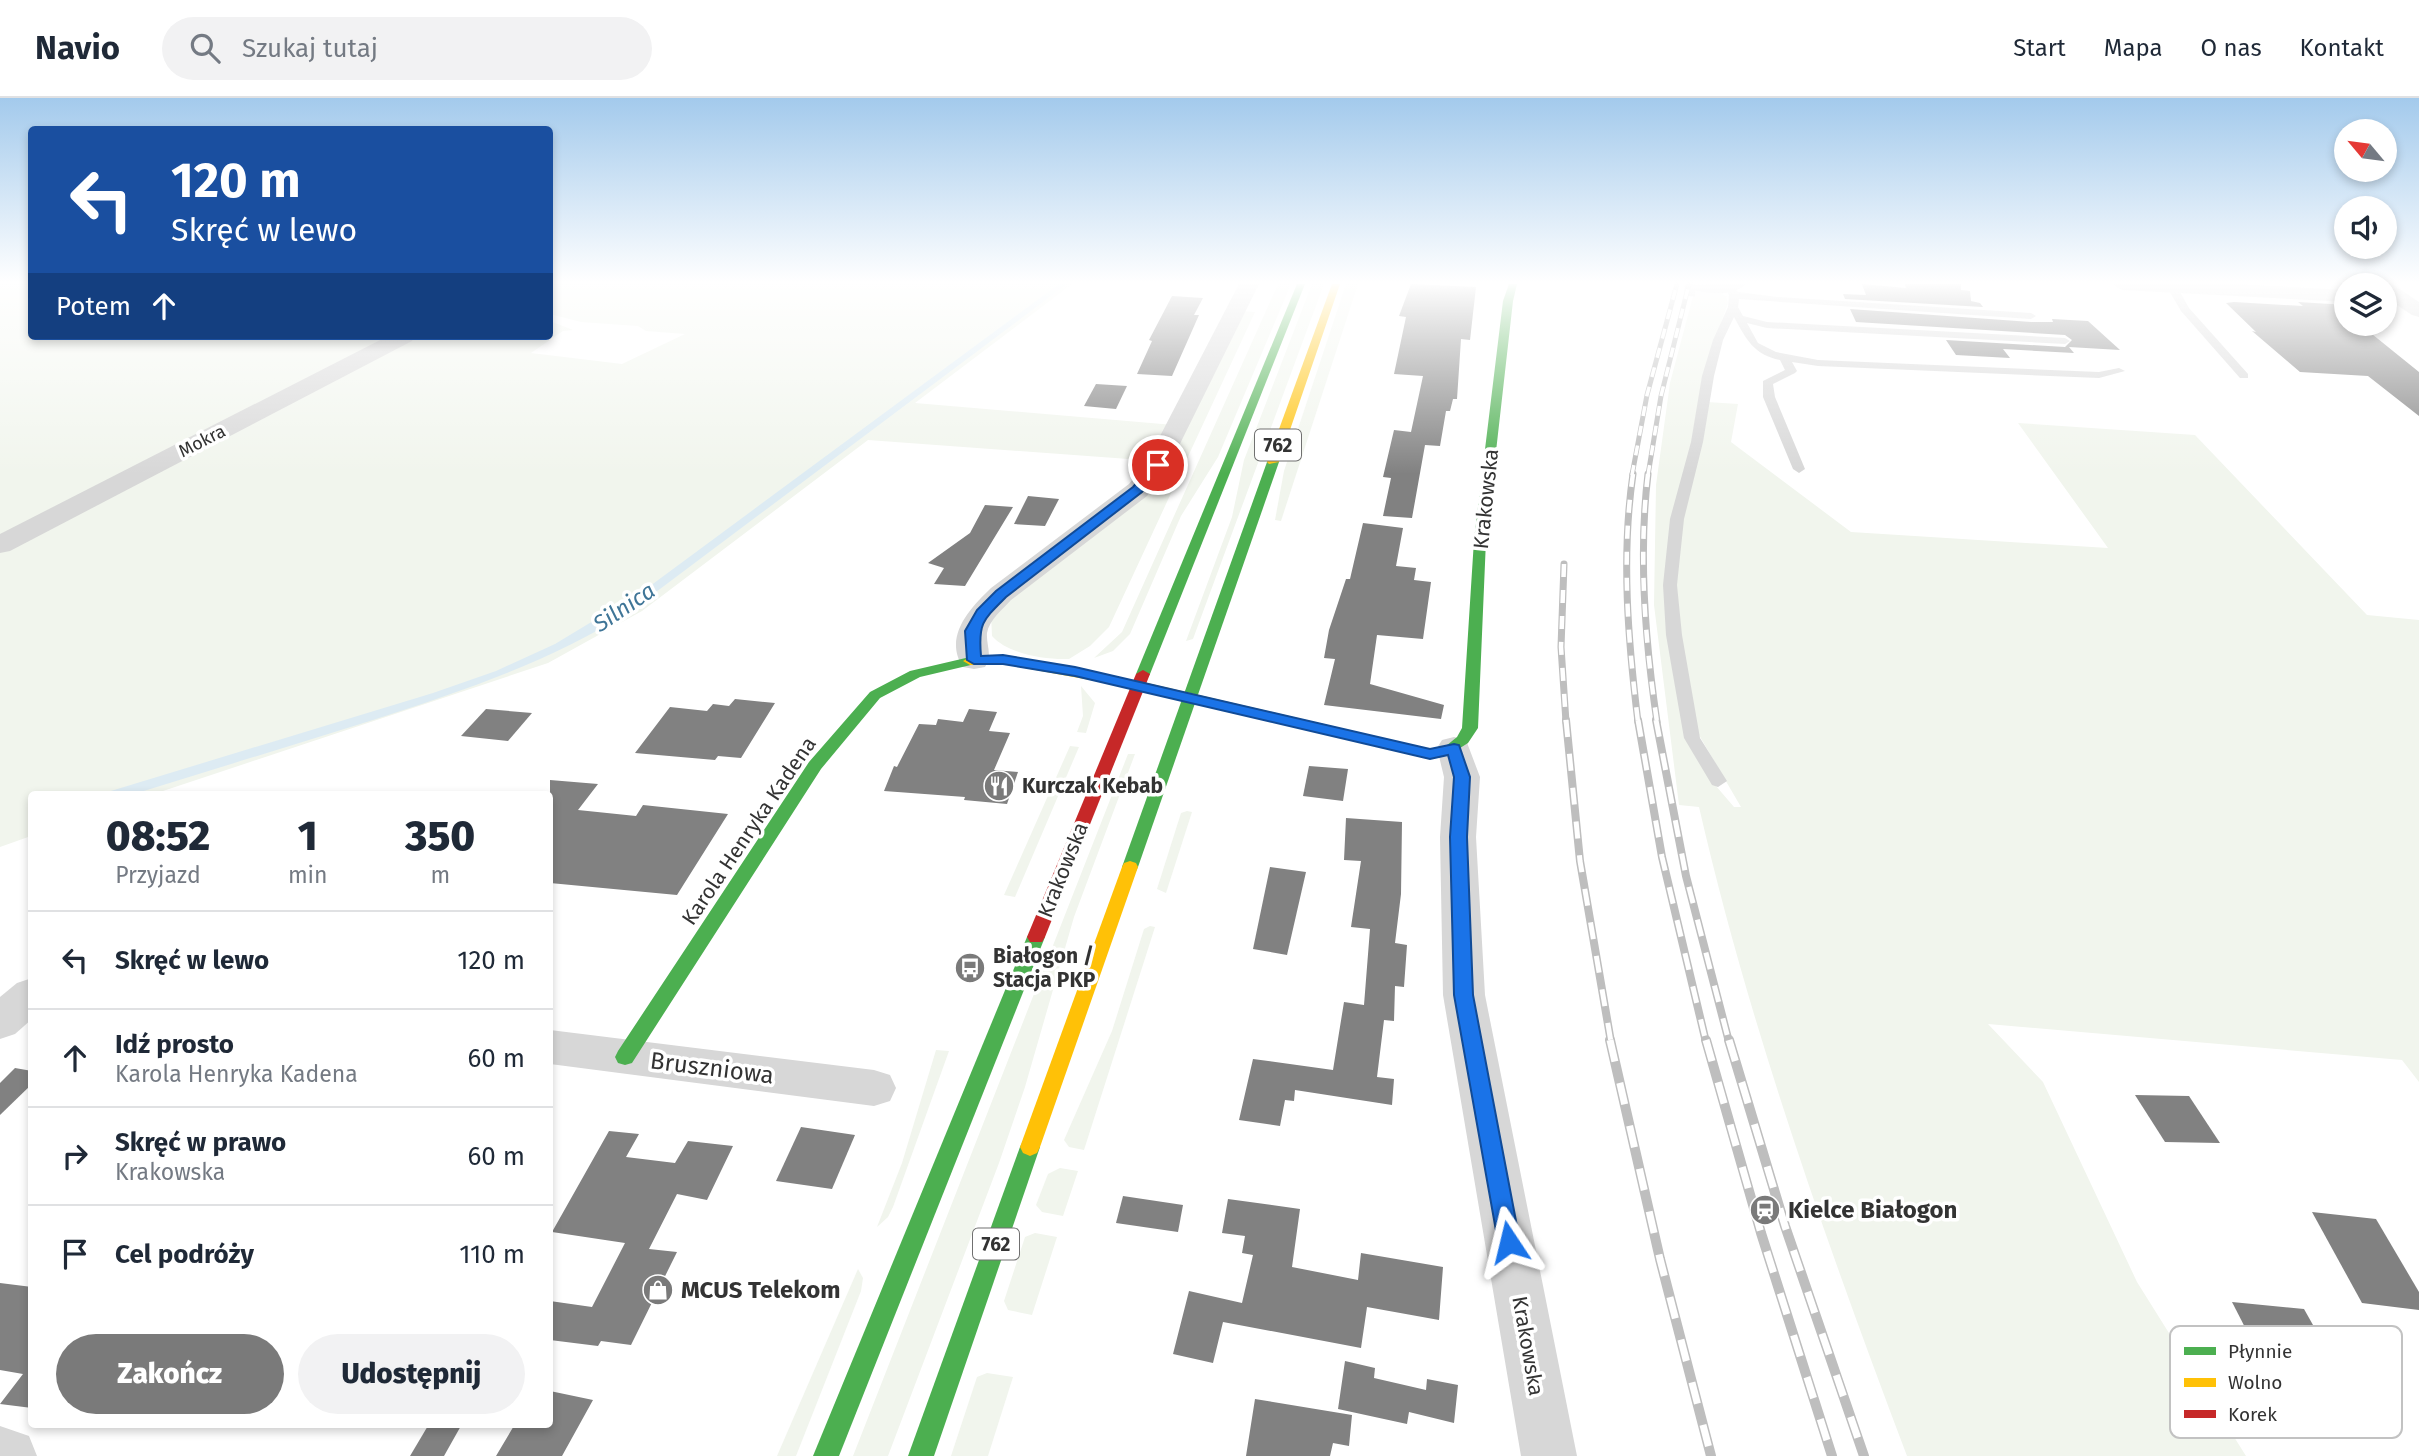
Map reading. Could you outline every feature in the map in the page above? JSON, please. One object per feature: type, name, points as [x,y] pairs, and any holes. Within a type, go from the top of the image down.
[{"type":"main road","name":"Krakowska","points":[[826,1456],[1275,347]]},
{"type":"main road","name":"762","points":[[921,1456],[1313,347]]},
{"type":"main road","name":"Krakowska","points":[[1454,748],[1466,738],[1470,728],[1480,540],[1502,347]]},
{"type":"main road","name":"Karola Henryka Kadena","points":[[625,1057],[815,766],[875,695],[915,674],[974,660],[1003,660],[1139,685],[1430,754],[1454,748]]},
{"type":"street","name":"Mokra","points":[[0,545],[382,347]]},
{"type":"street","points":[[974,660],[972,631],[982,613],[1001,594],[1138,490],[1158,465],[1217,347]]},
{"type":"street","name":"Krakowska","points":[[1454,748],[1462,777],[1458,837],[1464,995],[1549,1456]]},
{"type":"street","points":[[0,1022],[28,998]]},
{"type":"street","name":"Bruszniowa","points":[[553,1047],[874,1088]]},
{"type":"street","points":[[0,1454],[9,1456]]},
{"type":"lane","points":[[1716,347],[1708,376],[1697,442],[1677,519],[1670,585],[1674,635],[1692,738],[1718,781]]},
{"type":"lane","points":[[1760,347],[1785,358],[1818,363],[2085,374],[2119,372]]},
{"type":"lane","points":[[2219,347],[2244,376]]},
{"type":"lane","points":[[1785,358],[1791,371],[1767,383],[1769,397],[1799,469]]},
{"type":"shaded area","points":[[0,347],[373,347],[0,539]]},
{"type":"shaded area","points":[[389,347],[539,347],[531,353],[622,364],[657,347],[988,347],[915,403],[1174,425],[1156,461],[868,440],[642,611],[548,663],[163,791],[28,791],[28,837],[0,847],[0,550]]},
{"type":"shaded area","points":[[1220,347],[1239,347],[1109,627],[1090,646],[1069,659],[1028,655],[1007,647],[992,636],[991,614],[1139,497]]},
{"type":"shaded area","points":[[1250,347],[1264,347],[1218,457],[1181,516],[1130,634],[1113,651],[1094,658],[1122,632]]},
{"type":"shaded area","points":[[1288,347],[1301,347],[1193,639],[1186,641],[1232,517],[1244,460]]},
{"type":"shaded area","points":[[1325,347],[1337,347],[1281,521],[1275,520],[1284,471]]},
{"type":"shaded area","points":[[1679,347],[1712,347],[1671,550],[1687,737],[1716,786],[1734,807],[1741,807],[1699,735],[1685,666],[1675,586],[1682,519],[1707,402],[1738,404],[1731,442],[1851,532],[2108,548],[2018,423],[2195,435],[2367,615],[2419,620],[2419,1082],[2402,1060],[1988,1024],[2043,1082],[2137,1282],[2170,1335],[2170,1438],[2235,1438],[2246,1456],[1907,1456],[1819,1216],[1766,1054],[1719,890],[1699,807],[1679,805],[1654,605],[1656,485],[1670,383]]},
{"type":"shaded area","points":[[1081,686],[1095,703],[1086,733],[1077,732],[1083,716]]},
{"type":"shaded area","points":[[1070,746],[1079,747],[1015,897],[1004,895]]},
{"type":"shaded area","points":[[1128,754],[1135,754],[1074,917],[1025,1087],[888,1456],[853,1456]]},
{"type":"shaded area","points":[[1192,812],[1166,893],[1157,889],[1181,813]]},
{"type":"shaded area","points":[[1155,927],[1084,1150],[1069,1147],[1064,1140],[1112,1031],[1144,929]]},
{"type":"shaded area","points":[[936,1050],[949,1051],[893,1207],[888,1217],[877,1227],[902,1163]]},
{"type":"shaded area","points":[[1060,1168],[1078,1171],[1063,1216],[1042,1212],[1036,1205],[1048,1174]]},
{"type":"shaded area","points":[[1035,1233],[1057,1237],[1032,1315],[1008,1310],[1004,1301],[1025,1237]]},
{"type":"shaded area","points":[[858,1269],[863,1278],[861,1291],[796,1456],[777,1456]]},
{"type":"shaded area","points":[[987,1373],[1013,1377],[988,1456],[951,1456],[977,1377]]},
{"type":"water","name":"Silnica","points":[[973,347],[982,347],[632,610],[570,645],[474,686],[407,709],[144,791],[111,791],[433,693],[496,671],[555,644],[646,589]]},
{"type":"building","points":[[1149,347],[1185,347],[1172,376],[1137,374]]},
{"type":"building","points":[[1400,347],[1460,347],[1457,399],[1453,399],[1450,411],[1446,411],[1440,446],[1425,445],[1412,518],[1383,516],[1391,478],[1383,477],[1394,430],[1411,432],[1423,376],[1394,374]]},
{"type":"building","points":[[1951,347],[2069,347],[2074,353],[2003,349],[2010,358],[1956,355]]},
{"type":"building","points":[[2075,347],[2117,347],[2120,350]]},
{"type":"building","points":[[2271,347],[2388,347],[2419,372],[2419,416],[2368,376],[2300,372]]},
{"type":"building","points":[[1096,384],[1127,386],[1116,409],[1084,406]]},
{"type":"building","points":[[1028,496],[1059,499],[1045,526],[1014,524]]},
{"type":"building","points":[[985,505],[1013,507],[965,586],[934,584],[944,568],[928,563],[970,533]]},
{"type":"building","points":[[1363,523],[1403,528],[1396,566],[1416,568],[1414,580],[1431,582],[1423,639],[1377,635],[1370,684],[1444,705],[1441,719],[1324,705],[1335,659],[1324,658],[1329,630],[1346,579],[1350,579]]},
{"type":"building","points":[[735,699],[775,703],[741,758],[718,756],[715,760],[635,753],[670,707],[707,711],[713,704],[729,706]]},
{"type":"building","points":[[486,709],[532,713],[508,741],[461,736]]},
{"type":"building","points":[[969,709],[997,712],[989,731],[1010,733],[994,770],[1018,772],[1007,804],[964,800],[965,797],[884,791],[894,766],[897,767],[919,724],[936,725],[938,719],[963,722]]},
{"type":"building","points":[[1309,766],[1348,769],[1343,801],[1303,796]]},
{"type":"building","points":[[550,780],[598,784],[578,810],[636,816],[643,805],[728,814],[677,895],[553,883],[553,791],[550,791]]},
{"type":"building","points":[[1346,818],[1402,822],[1401,894],[1395,943],[1407,945],[1404,987],[1395,986],[1394,1021],[1384,1020],[1377,1077],[1394,1079],[1392,1105],[1295,1090],[1294,1101],[1285,1100],[1280,1126],[1239,1120],[1253,1059],[1333,1070],[1344,1002],[1364,1005],[1370,929],[1351,927],[1361,861],[1344,860]]},
{"type":"building","points":[[1270,867],[1306,872],[1287,955],[1253,949]]},
{"type":"building","points":[[15,1068],[28,1070],[28,1088],[0,1115],[0,1083]]},
{"type":"building","points":[[2135,1095],[2189,1096],[2220,1143],[2165,1142]]},
{"type":"building","points":[[801,1127],[855,1135],[832,1189],[776,1181]]},
{"type":"building","points":[[609,1131],[639,1134],[626,1157],[675,1163],[688,1141],[733,1146],[707,1200],[677,1194],[649,1249],[677,1252],[631,1345],[601,1341],[598,1346],[553,1340],[553,1301],[592,1307],[625,1243],[553,1230]]},
{"type":"building","points":[[1123,1196],[1183,1205],[1178,1232],[1116,1223]]},
{"type":"building","points":[[1228,1199],[1300,1209],[1292,1267],[1358,1280],[1361,1253],[1443,1267],[1439,1320],[1367,1307],[1361,1348],[1223,1322],[1213,1363],[1173,1354],[1189,1291],[1242,1303],[1253,1255],[1242,1253],[1245,1236],[1222,1233]]},
{"type":"building","points":[[2312,1212],[2376,1219],[2419,1292],[2419,1310],[2362,1303]]},
{"type":"building","points":[[0,1283],[28,1286],[28,1408],[0,1404],[23,1374],[0,1370]]},
{"type":"building","points":[[2232,1302],[2304,1309],[2314,1326],[2244,1326]]},
{"type":"building","points":[[1345,1361],[1375,1368],[1374,1378],[1426,1390],[1427,1379],[1458,1385],[1454,1423],[1409,1412],[1407,1424],[1338,1409]]},
{"type":"building","points":[[553,1392],[593,1400],[562,1456],[496,1456],[513,1428],[553,1428]]},
{"type":"building","points":[[1255,1399],[1352,1415],[1349,1446],[1333,1443],[1330,1456],[1246,1456]]},
{"type":"building","points":[[427,1428],[460,1428],[444,1456],[410,1456]]},
{"type":"railway","points":[[1632,475],[1647,395],[1660,347]]},
{"type":"railway","points":[[1648,475],[1661,396],[1673,347]]},
{"type":"railway","points":[[1633,474],[1627,536],[1627,598],[1638,722]]},
{"type":"railway","points":[[1648,474],[1644,598],[1657,722]]},
{"type":"railway","points":[[1564,564],[1561,647],[1566,722]]},
{"type":"railway","points":[[1566,720],[1580,861],[1611,1042]]},
{"type":"railway","points":[[1638,720],[1662,857],[1706,1042]]},
{"type":"railway","points":[[1656,720],[1686,876],[1729,1042]]},
{"type":"railway","points":[[1610,1040],[1660,1259],[1711,1456]]},
{"type":"railway","points":[[1706,1040],[1761,1233],[1832,1456]]},
{"type":"railway","points":[[1729,1040],[1785,1226],[1864,1456]]},
{"type":"traffic: fast","points":[[1143,674],[1275,347]]},
{"type":"traffic: fast","points":[[1449,750],[1463,740],[1470,728],[1480,540],[1503,347]]},
{"type":"traffic: fast","points":[[1130,867],[1273,462]]},
{"type":"traffic: fast","points":[[625,1057],[815,766],[875,695],[915,674],[970,661]]},
{"type":"traffic: fast","points":[[826,1456],[1036,937]]},
{"type":"traffic: fast","points":[[921,1456],[1030,1147]]},
{"type":"traffic: slow","points":[[1273,462],[1314,347]]},
{"type":"traffic: slow","points":[[970,661],[1003,660],[1139,685],[1430,754],[1449,750]]},
{"type":"traffic: slow","points":[[1030,1147],[1130,867]]},
{"type":"traffic: jam","points":[[1036,937],[1143,674]]},
{"type":"place","name":"Kurczak Kebab","points":[[999,786]]},
{"type":"place","name":"Białogon / Stacja PKP","points":[[970,968]]},
{"type":"place","name":"Kielce Białogon","points":[[1765,1210]]},
{"type":"place","name":"MCUS Telekom","points":[[658,1290]]},
{"type":"route","points":[[1158,465],[1138,490],[1001,594],[982,613],[972,631],[974,660],[1003,660],[1139,685],[1430,754],[1443,753],[1454,748],[1462,777],[1458,837],[1464,995],[1509,1242]]}]
